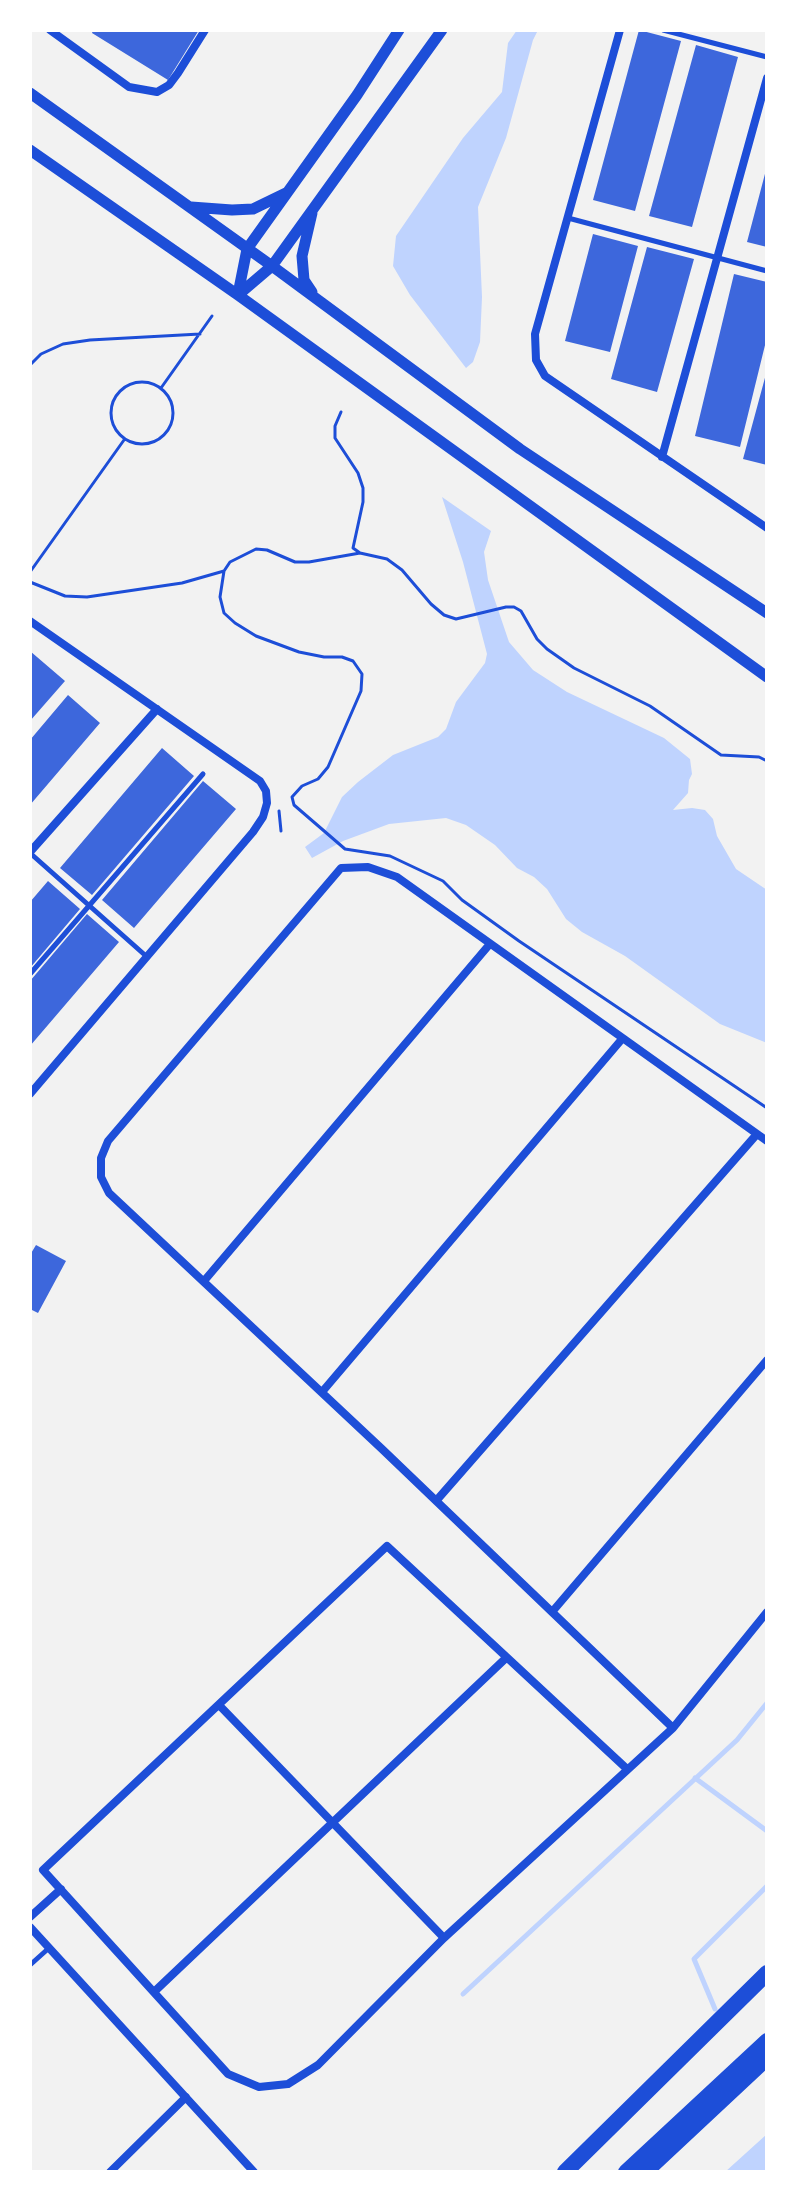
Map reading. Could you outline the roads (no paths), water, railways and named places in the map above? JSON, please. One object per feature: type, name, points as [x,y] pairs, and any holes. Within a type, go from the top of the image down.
[{"type":"highway","points":[[565,2172],[767,1973]]},
{"type":"highway","points":[[626,2172],[767,2041]]},
{"type":"highway","points":[[645,2172],[767,2058]]},
{"type":"street","points":[[50,30],[129,87],[157,92],[169,85],[205,30]]},
{"type":"street","points":[[238,295],[247,249],[357,95],[399,30]]},
{"type":"street","points":[[238,295],[272,266],[442,30]]},
{"type":"street","points":[[620,30],[535,334],[536,360],[545,376],[767,528]]},
{"type":"street","points":[[662,457],[767,78]]},
{"type":"street","points":[[30,93],[520,449],[767,613]]},
{"type":"street","points":[[30,150],[238,295],[767,677]]},
{"type":"street","points":[[190,207],[253,209],[288,192]]},
{"type":"street","points":[[313,208],[302,256],[304,280],[317,299]]},
{"type":"street","points":[[30,621],[260,781],[266,791],[267,803],[263,817],[253,832],[30,1094]]},
{"type":"street","points":[[30,853],[157,709]]},
{"type":"street","points":[[673,1728],[109,1193],[101,1177],[101,1158],[108,1141],[341,868],[368,867],[397,877],[767,1141]]},
{"type":"street","points":[[204,1281],[489,945]]},
{"type":"street","points":[[322,1392],[622,1039]]},
{"type":"street","points":[[436,1501],[757,1134]]},
{"type":"street","points":[[552,1612],[767,1360]]},
{"type":"street","points":[[627,1769],[387,1546],[43,1870],[228,2074],[259,2087],[288,2084],[318,2065],[444,1938],[673,1728],[767,1612]]},
{"type":"street","points":[[155,1991],[506,1658]]},
{"type":"street","points":[[219,1705],[444,1938]]},
{"type":"street","points":[[30,1917],[61,1889]]},
{"type":"street","points":[[30,1927],[254,2172]]},
{"type":"street","points":[[110,2172],[186,2097]]},
{"type":"lane","points":[[663,30],[767,57]]},
{"type":"lane","points":[[568,218],[767,271]]},
{"type":"lane","points":[[30,974],[203,774]]},
{"type":"lane","points":[[30,853],[147,957]]},
{"type":"lane","points":[[30,1965],[49,1948]]},
{"type":"water","points":[[517,30],[538,30],[506,138],[478,207],[482,297],[480,342],[473,362],[466,368],[410,295],[393,266],[396,236],[463,138],[502,92],[508,43]]},
{"type":"water","points":[[442,497],[491,531],[484,552],[488,580],[509,642],[533,670],[567,692],[664,738],[690,759],[692,774],[688,793],[673,810],[705,810],[713,819],[717,836],[736,869],[767,890],[767,1043],[720,1024],[625,956],[582,932],[566,919],[547,889],[534,877],[517,868],[495,845],[466,825],[446,818],[389,824],[343,841],[312,858],[305,847],[324,833],[342,797],[358,782],[393,755],[438,737],[446,729],[456,702],[485,663],[487,654]]},
{"type":"water","points":[[767,2134],[767,2172],[725,2172]]},
{"type":"waterway","points":[[463,1994],[737,1740],[767,1703]]},
{"type":"waterway","points":[[695,1778],[767,1831]]},
{"type":"waterway","points":[[715,2009],[694,1959],[767,1886]]}]
